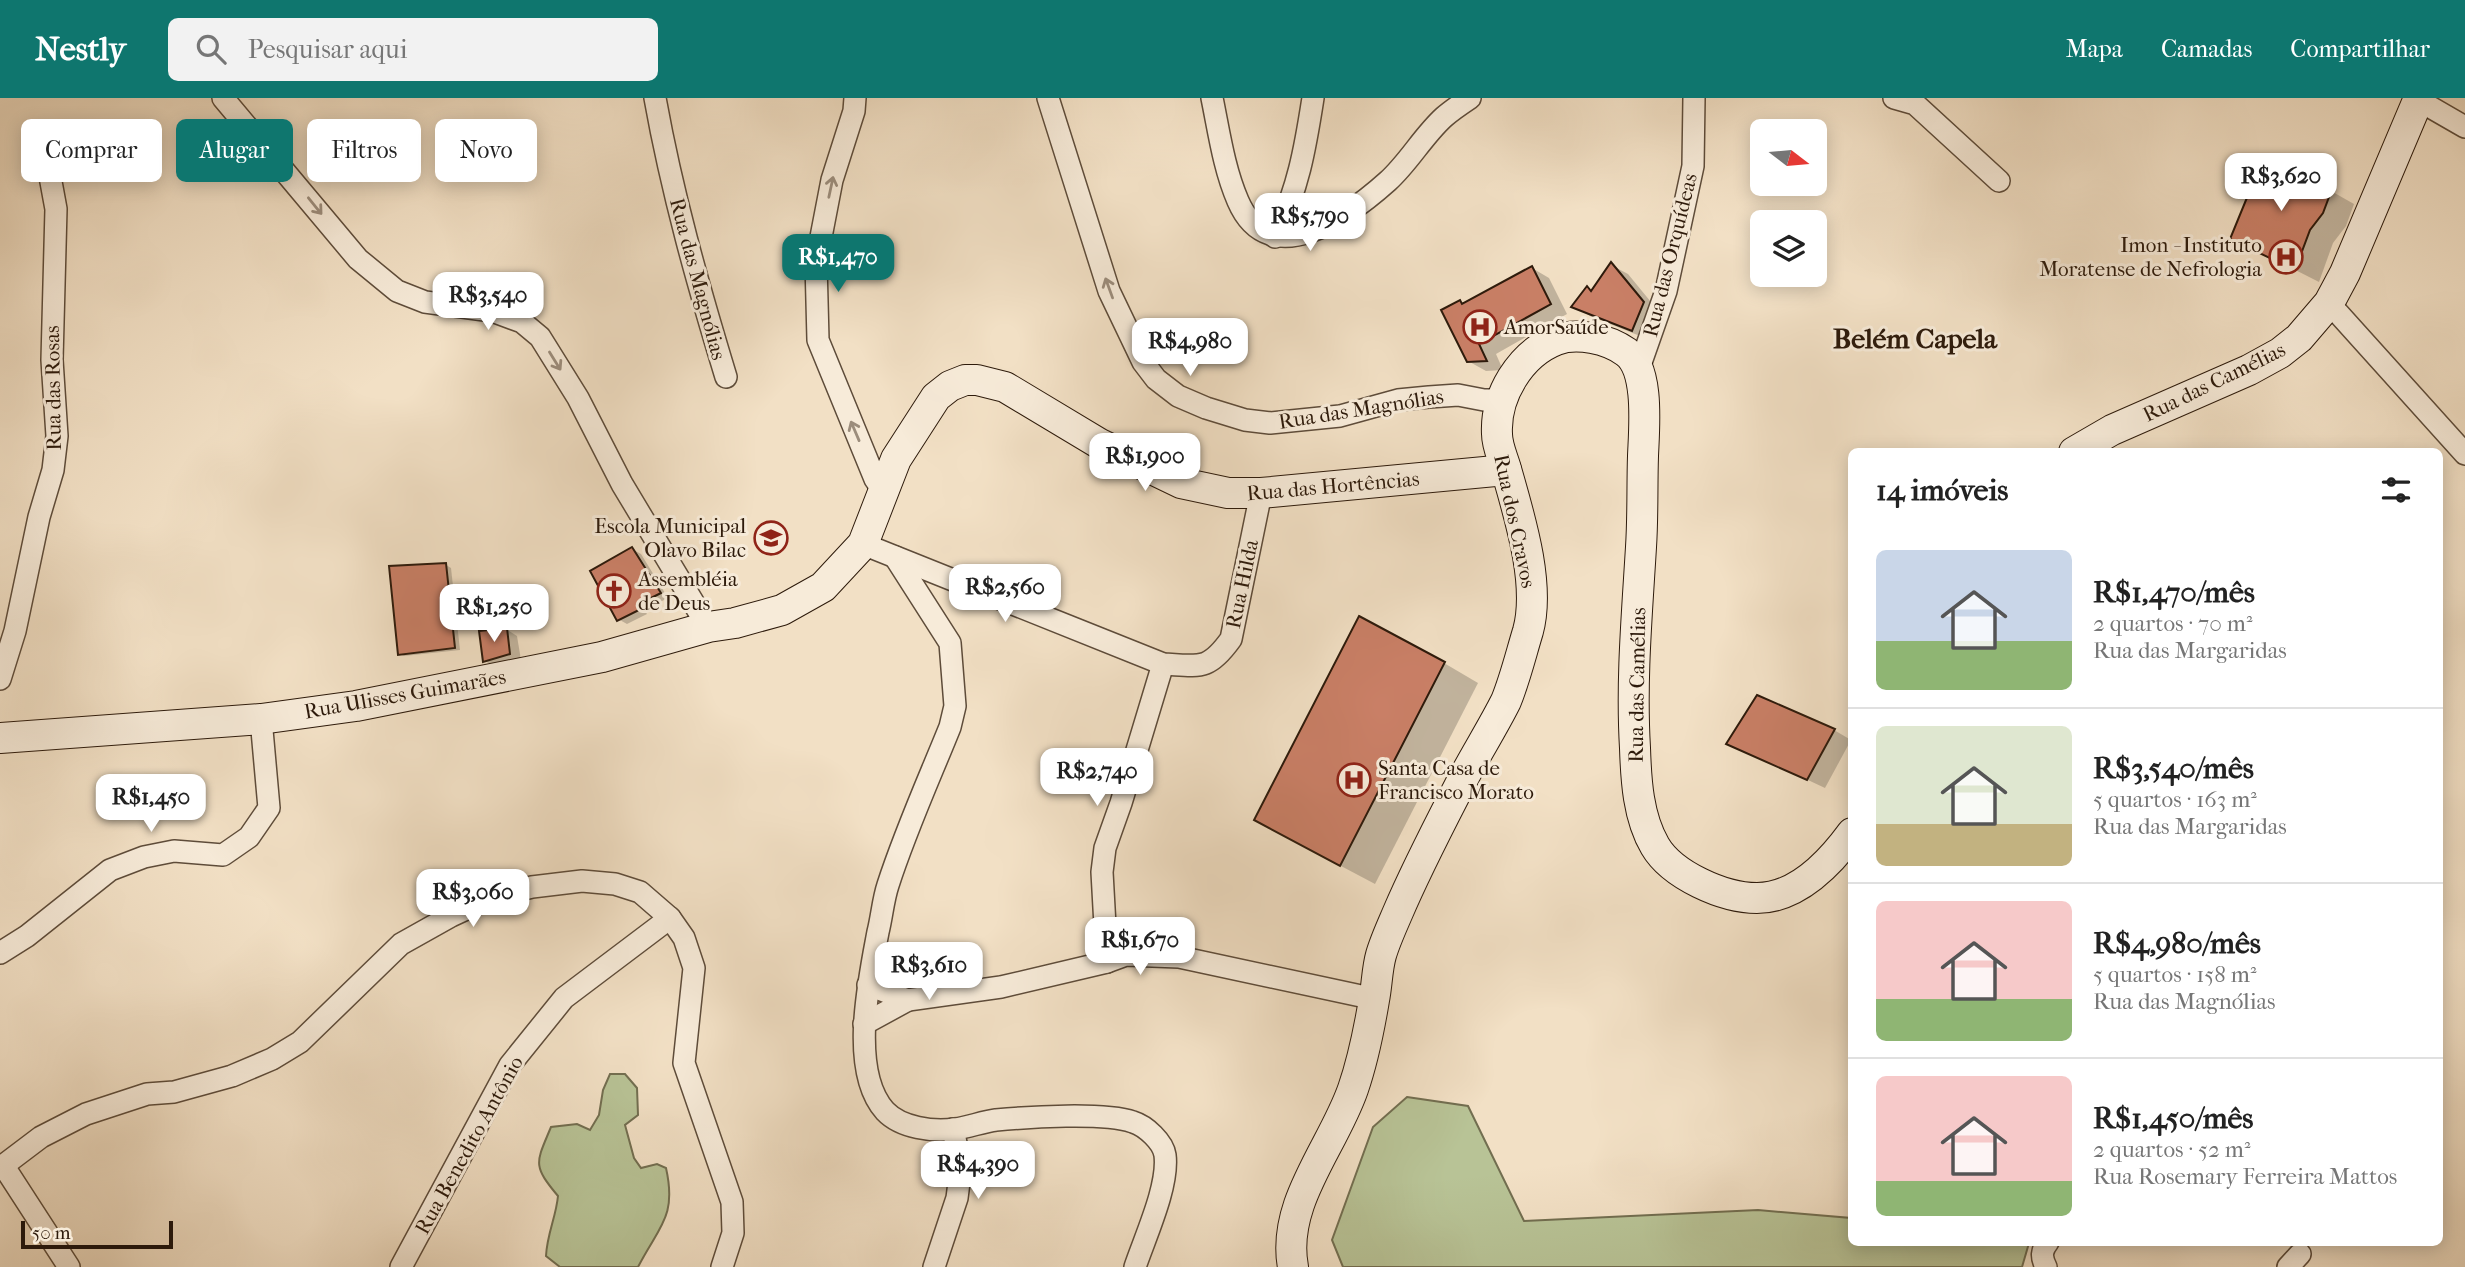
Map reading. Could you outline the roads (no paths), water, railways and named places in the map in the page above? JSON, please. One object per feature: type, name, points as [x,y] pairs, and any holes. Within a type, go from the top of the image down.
[{"type":"main road","name":"Rua das Camélias","points":[[2081,448],[2101,436],[2280,354],[2300,338],[2329,303],[2363,235],[2419,99]]},
{"type":"main road","name":"Rua dos Cravos","points":[[1293,1267],[1289,1245],[1295,1217],[1313,1172],[1340,1122],[1353,1089],[1375,999],[1381,955],[1398,912],[1466,773],[1506,699],[1530,623],[1531,578],[1496,437],[1500,400],[1524,362],[1548,343],[1566,337],[1603,341],[1619,347],[1631,355],[1639,368]]},
{"type":"main road","name":"Rua das Camélias","points":[[1639,368],[1645,420],[1642,538],[1632,700],[1636,779],[1642,815],[1654,844],[1668,863],[1686,877],[1720,891],[1754,898],[1770,897],[1806,881],[1836,855],[1848,839]]},
{"type":"main road","name":"Rua das Hortências","points":[[863,544],[896,459],[936,397],[950,386],[965,380],[1005,387],[1100,444],[1181,483],[1228,493],[1261,494],[1506,470]]},
{"type":"main road","name":"Rua Ulisses Guimarães","points":[[0,738],[261,719],[356,706],[602,657],[708,626],[735,623],[782,610],[823,587],[863,544]]},
{"type":"street","points":[[223,98],[358,259],[377,277],[397,291],[425,302],[492,310],[522,322],[540,337],[578,398],[622,484],[708,626]]},
{"type":"street","name":"Rua das Magnólias","points":[[655,98],[684,234],[726,377]]},
{"type":"street","points":[[855,98],[854,111],[832,180],[816,263],[818,340],[875,480],[884,492]]},
{"type":"street","name":"Rua das Magnólias","points":[[1048,98],[1110,291],[1143,362],[1156,379],[1178,396],[1245,420],[1270,424],[1339,416],[1398,400],[1458,395],[1500,400]]},
{"type":"street","points":[[1212,98],[1224,157],[1238,203],[1249,219],[1275,237],[1294,237],[1321,228],[1352,210],[1389,180],[1443,118],[1456,98]]},
{"type":"street","points":[[1275,237],[1296,188],[1306,148],[1313,98]]},
{"type":"street","points":[[1443,118],[1470,98]]},
{"type":"street","name":"Rua das Orquídeas","points":[[1639,368],[1666,291],[1693,166],[1694,98]]},
{"type":"street","points":[[1894,98],[1921,101],[1999,181]]},
{"type":"street","points":[[2419,99],[2465,127]]},
{"type":"street","name":"Rua das Rosas","points":[[0,679],[15,631],[39,517],[53,470],[57,436],[52,360],[55,209],[51,182]]},
{"type":"street","points":[[2329,303],[2465,454]]},
{"type":"street","name":"Rua Hilda","points":[[863,544],[1163,664],[1196,666],[1210,663],[1231,639],[1261,494]]},
{"type":"street","points":[[895,557],[950,643],[954,664],[955,706],[950,727],[888,886],[868,985],[864,1024],[867,1072],[875,1094],[886,1112],[900,1122],[924,1129],[953,1129],[1007,1120],[1109,1117],[1136,1122],[1155,1138],[1165,1153],[1165,1180],[1135,1267]]},
{"type":"street","points":[[1107,962],[1102,872],[1105,848],[1163,664]]},
{"type":"street","points":[[0,953],[49,920],[110,870],[144,857],[174,851],[223,855],[249,837],[269,808],[261,719]]},
{"type":"street","points":[[69,1267],[2,1166],[41,1137],[86,1114],[147,1094],[174,1092],[232,1076],[272,1059],[300,1042],[401,944],[451,916],[492,897],[532,887],[582,881],[615,884],[640,892],[670,918],[684,938],[694,968],[684,1063],[732,1202],[733,1233],[722,1267]]},
{"type":"street","name":"Rua Benedito Antônio","points":[[401,1267],[510,1065],[564,998],[670,918]]},
{"type":"street","points":[[864,1024],[908,1000],[1001,987],[1126,956],[1179,957],[1375,999]]},
{"type":"street","points":[[868,985],[908,1000]]},
{"type":"street","points":[[934,1267],[957,1198],[961,1167],[953,1129]]},
{"type":"place","name":"Imon - Instituto Moratense de Nefrologia","points":[[2286,257]]},
{"type":"place","name":"AmorSaúde","points":[[1480,327]]},
{"type":"place","name":"Escola Municipal Olavo Bilac","points":[[771,538]]},
{"type":"place","name":"Assembléia de Deus","points":[[614,591]]},
{"type":"place","name":"Santa Casa de Francisco Morato","points":[[1354,780]]},
{"type":"district","name":"Belém Capela","points":[[1915,338]]}]
